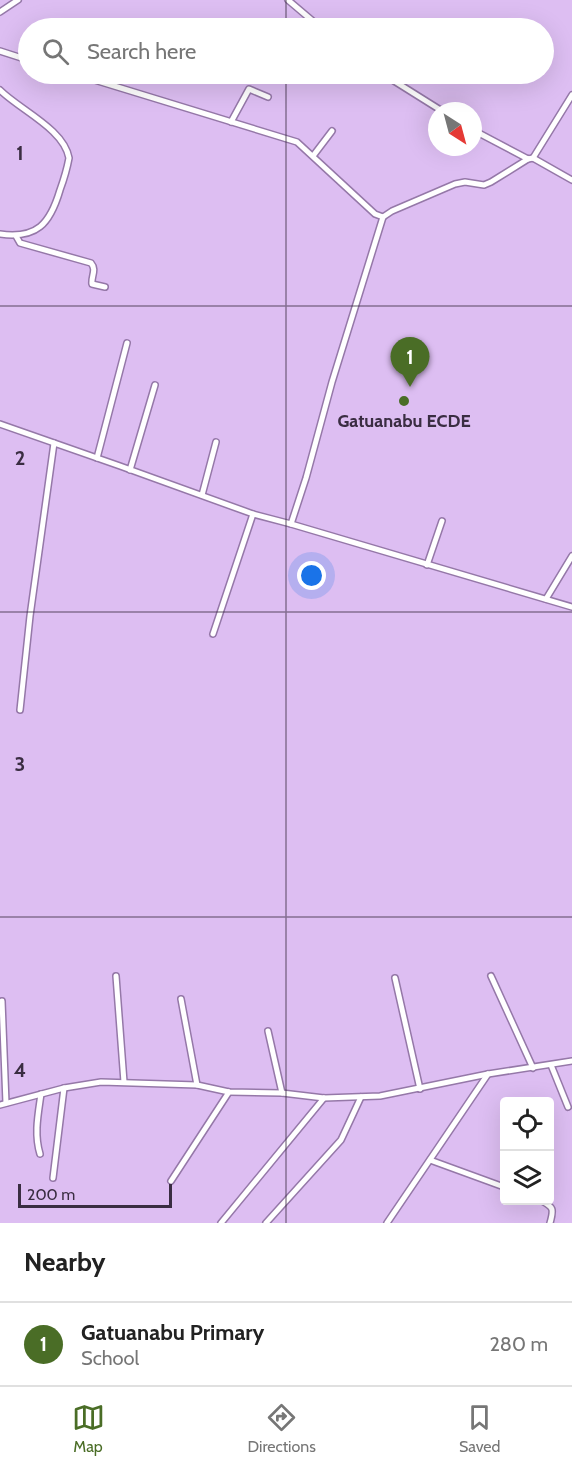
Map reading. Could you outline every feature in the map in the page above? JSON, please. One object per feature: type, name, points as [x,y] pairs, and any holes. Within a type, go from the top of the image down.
[{"type":"street","points":[[0,12],[18,0]]},
{"type":"street","points":[[288,0],[309,18]]},
{"type":"street","points":[[0,51],[18,57]]},
{"type":"street","points":[[108,84],[297,142],[375,214],[383,217]]},
{"type":"street","points":[[399,84],[428,102]]},
{"type":"street","points":[[231,122],[249,89],[268,97]]},
{"type":"street","points":[[0,90],[46,126],[68,151],[69,158],[55,208],[49,217],[28,233],[16,236],[0,234]]},
{"type":"street","points":[[291,524],[383,217],[455,184],[465,182],[484,185],[531,159],[572,95]]},
{"type":"street","points":[[313,156],[332,131]]},
{"type":"street","points":[[482,134],[572,180]]},
{"type":"street","points":[[16,236],[20,243],[91,263],[94,266],[92,284],[105,287]]},
{"type":"street","points":[[97,458],[127,343]]},
{"type":"street","points":[[130,470],[155,385]]},
{"type":"street","points":[[0,424],[253,514],[572,607]]},
{"type":"street","points":[[202,495],[216,442]]},
{"type":"street","points":[[20,710],[30,616],[54,443]]},
{"type":"street","points":[[213,634],[253,514]]},
{"type":"street","points":[[427,565],[442,521]]},
{"type":"street","points":[[546,599],[572,556]]},
{"type":"street","points":[[116,976],[124,1082]]},
{"type":"street","points":[[491,976],[533,1068]]},
{"type":"street","points":[[395,978],[420,1089]]},
{"type":"street","points":[[181,999],[197,1085]]},
{"type":"street","points":[[2,1001],[3,1104],[64,1088],[101,1082],[197,1085],[229,1092],[324,1098],[380,1096],[488,1074],[572,1061]]},
{"type":"street","points":[[268,1031],[282,1094]]},
{"type":"street","points":[[551,1065],[568,1107]]},
{"type":"street","points":[[387,1223],[488,1074]]},
{"type":"street","points":[[53,1178],[64,1088]]},
{"type":"street","points":[[171,1181],[229,1092]]},
{"type":"street","points":[[40,1154],[36,1143],[36,1131],[41,1094]]},
{"type":"street","points":[[266,1223],[340,1140],[361,1097]]},
{"type":"street","points":[[221,1223],[324,1098]]},
{"type":"street","points":[[430,1160],[500,1186]]},
{"type":"street","points":[[550,1205],[553,1211],[550,1223]]},
{"type":"place","name":"Gatuanabu Primary","points":[[410,387]]},
{"type":"place","name":"Gatuanabu ECDE","points":[[404,401]]}]
